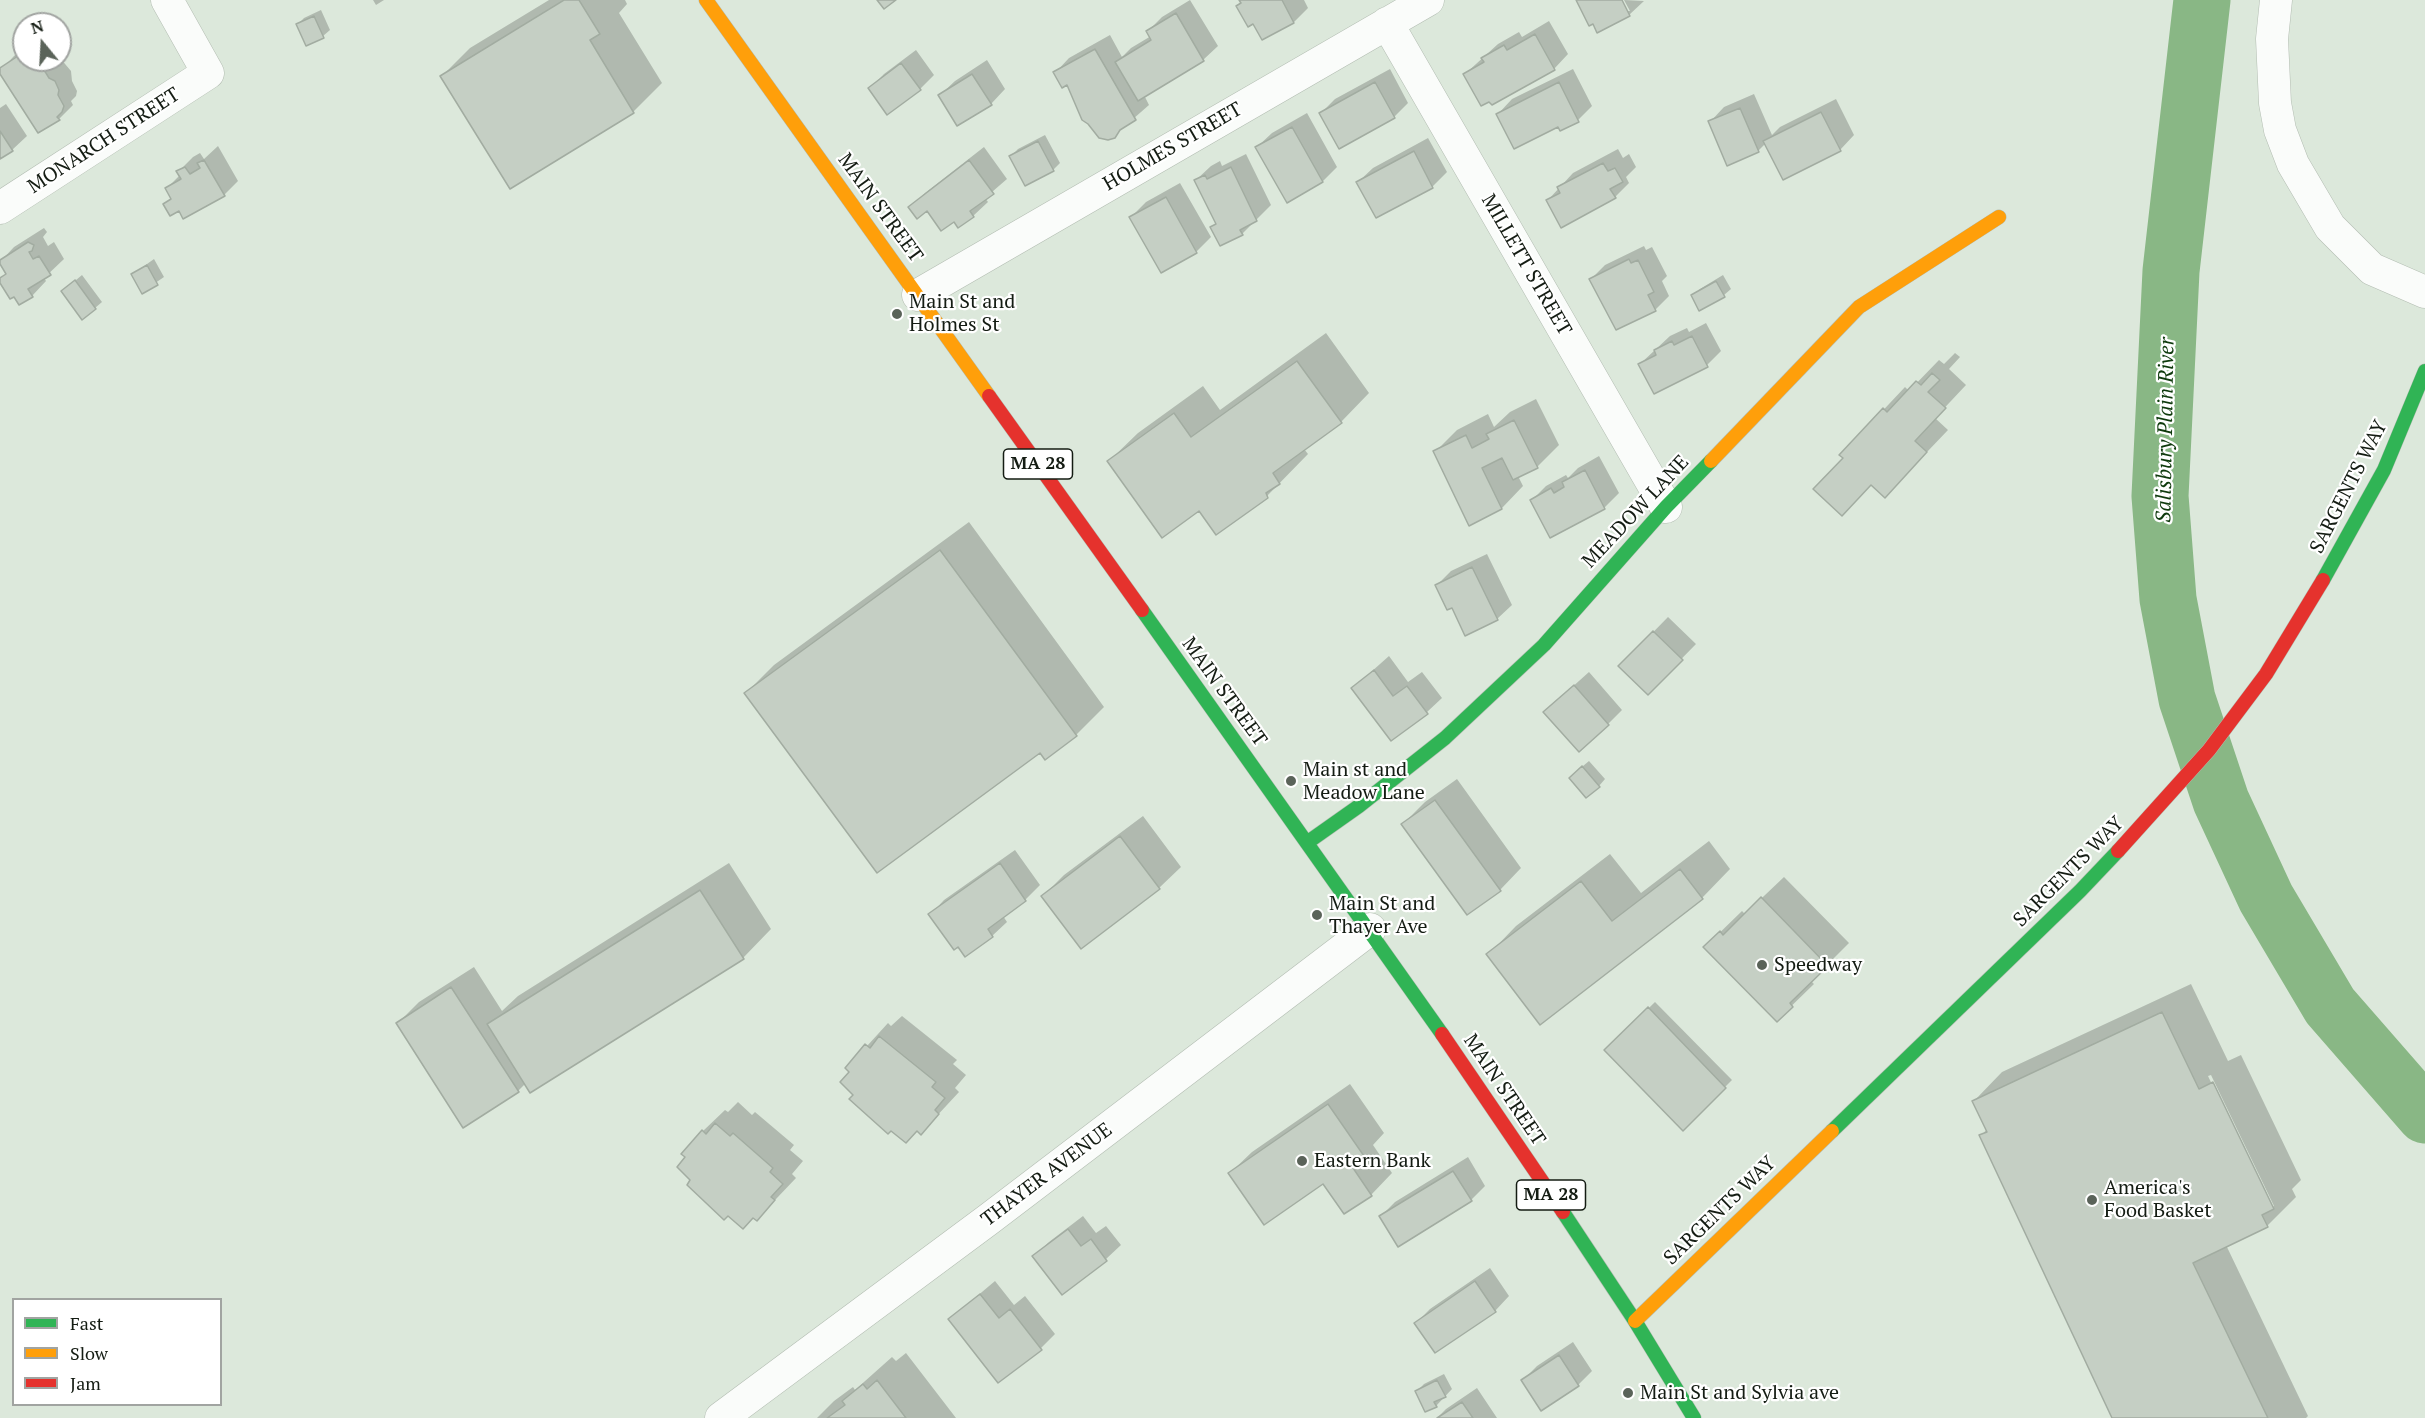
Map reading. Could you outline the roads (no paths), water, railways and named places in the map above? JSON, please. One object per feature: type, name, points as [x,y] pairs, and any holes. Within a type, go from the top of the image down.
[{"type":"main road","name":"MAIN STREET","points":[[706,0],[1370,929],[1489,1101],[1635,1321],[1684,1414]]},
{"type":"main road","name":"MEADOW LANE","points":[[1308,842],[1359,806],[1462,723],[1544,645],[1666,507],[1859,307],[1999,217]]},
{"type":"main road","name":"SARGENTS WAY","points":[[1635,1321],[2080,891],[2150,818],[2209,750],[2266,674],[2338,555],[2384,470],[2425,370]]},
{"type":"street","name":"MONARCH STREET","points":[[0,208],[208,73],[167,0]]},
{"type":"street","name":"HOLMES STREET","points":[[918,295],[1428,0]]},
{"type":"street","points":[[2276,0],[2272,39],[2275,103],[2280,130],[2293,164],[2330,227],[2372,269],[2425,292]]},
{"type":"street","name":"MILLETT STREET","points":[[1387,23],[1666,507]]},
{"type":"street","name":"THAYER AVENUE","points":[[721,1418],[997,1213],[1370,929]]},
{"type":"waterway","name":"Salisbury Plain River","points":[[2202,0],[2171,271],[2160,496],[2168,599],[2187,699],[2221,801],[2266,898],[2330,1006],[2425,1115]]},
{"type":"place","name":"Main St and Holmes St","points":[[897,314]]},
{"type":"place","name":"Main st and Meadow Lane","points":[[1291,781]]},
{"type":"place","name":"Main St and Thayer Ave","points":[[1317,915]]},
{"type":"place","name":"Speedway","points":[[1762,965]]},
{"type":"place","name":"Eastern Bank","points":[[1302,1161]]},
{"type":"place","name":"America's Food Basket","points":[[2092,1200]]},
{"type":"place","name":"Main St and Sylvia ave","points":[[1628,1393]]}]
